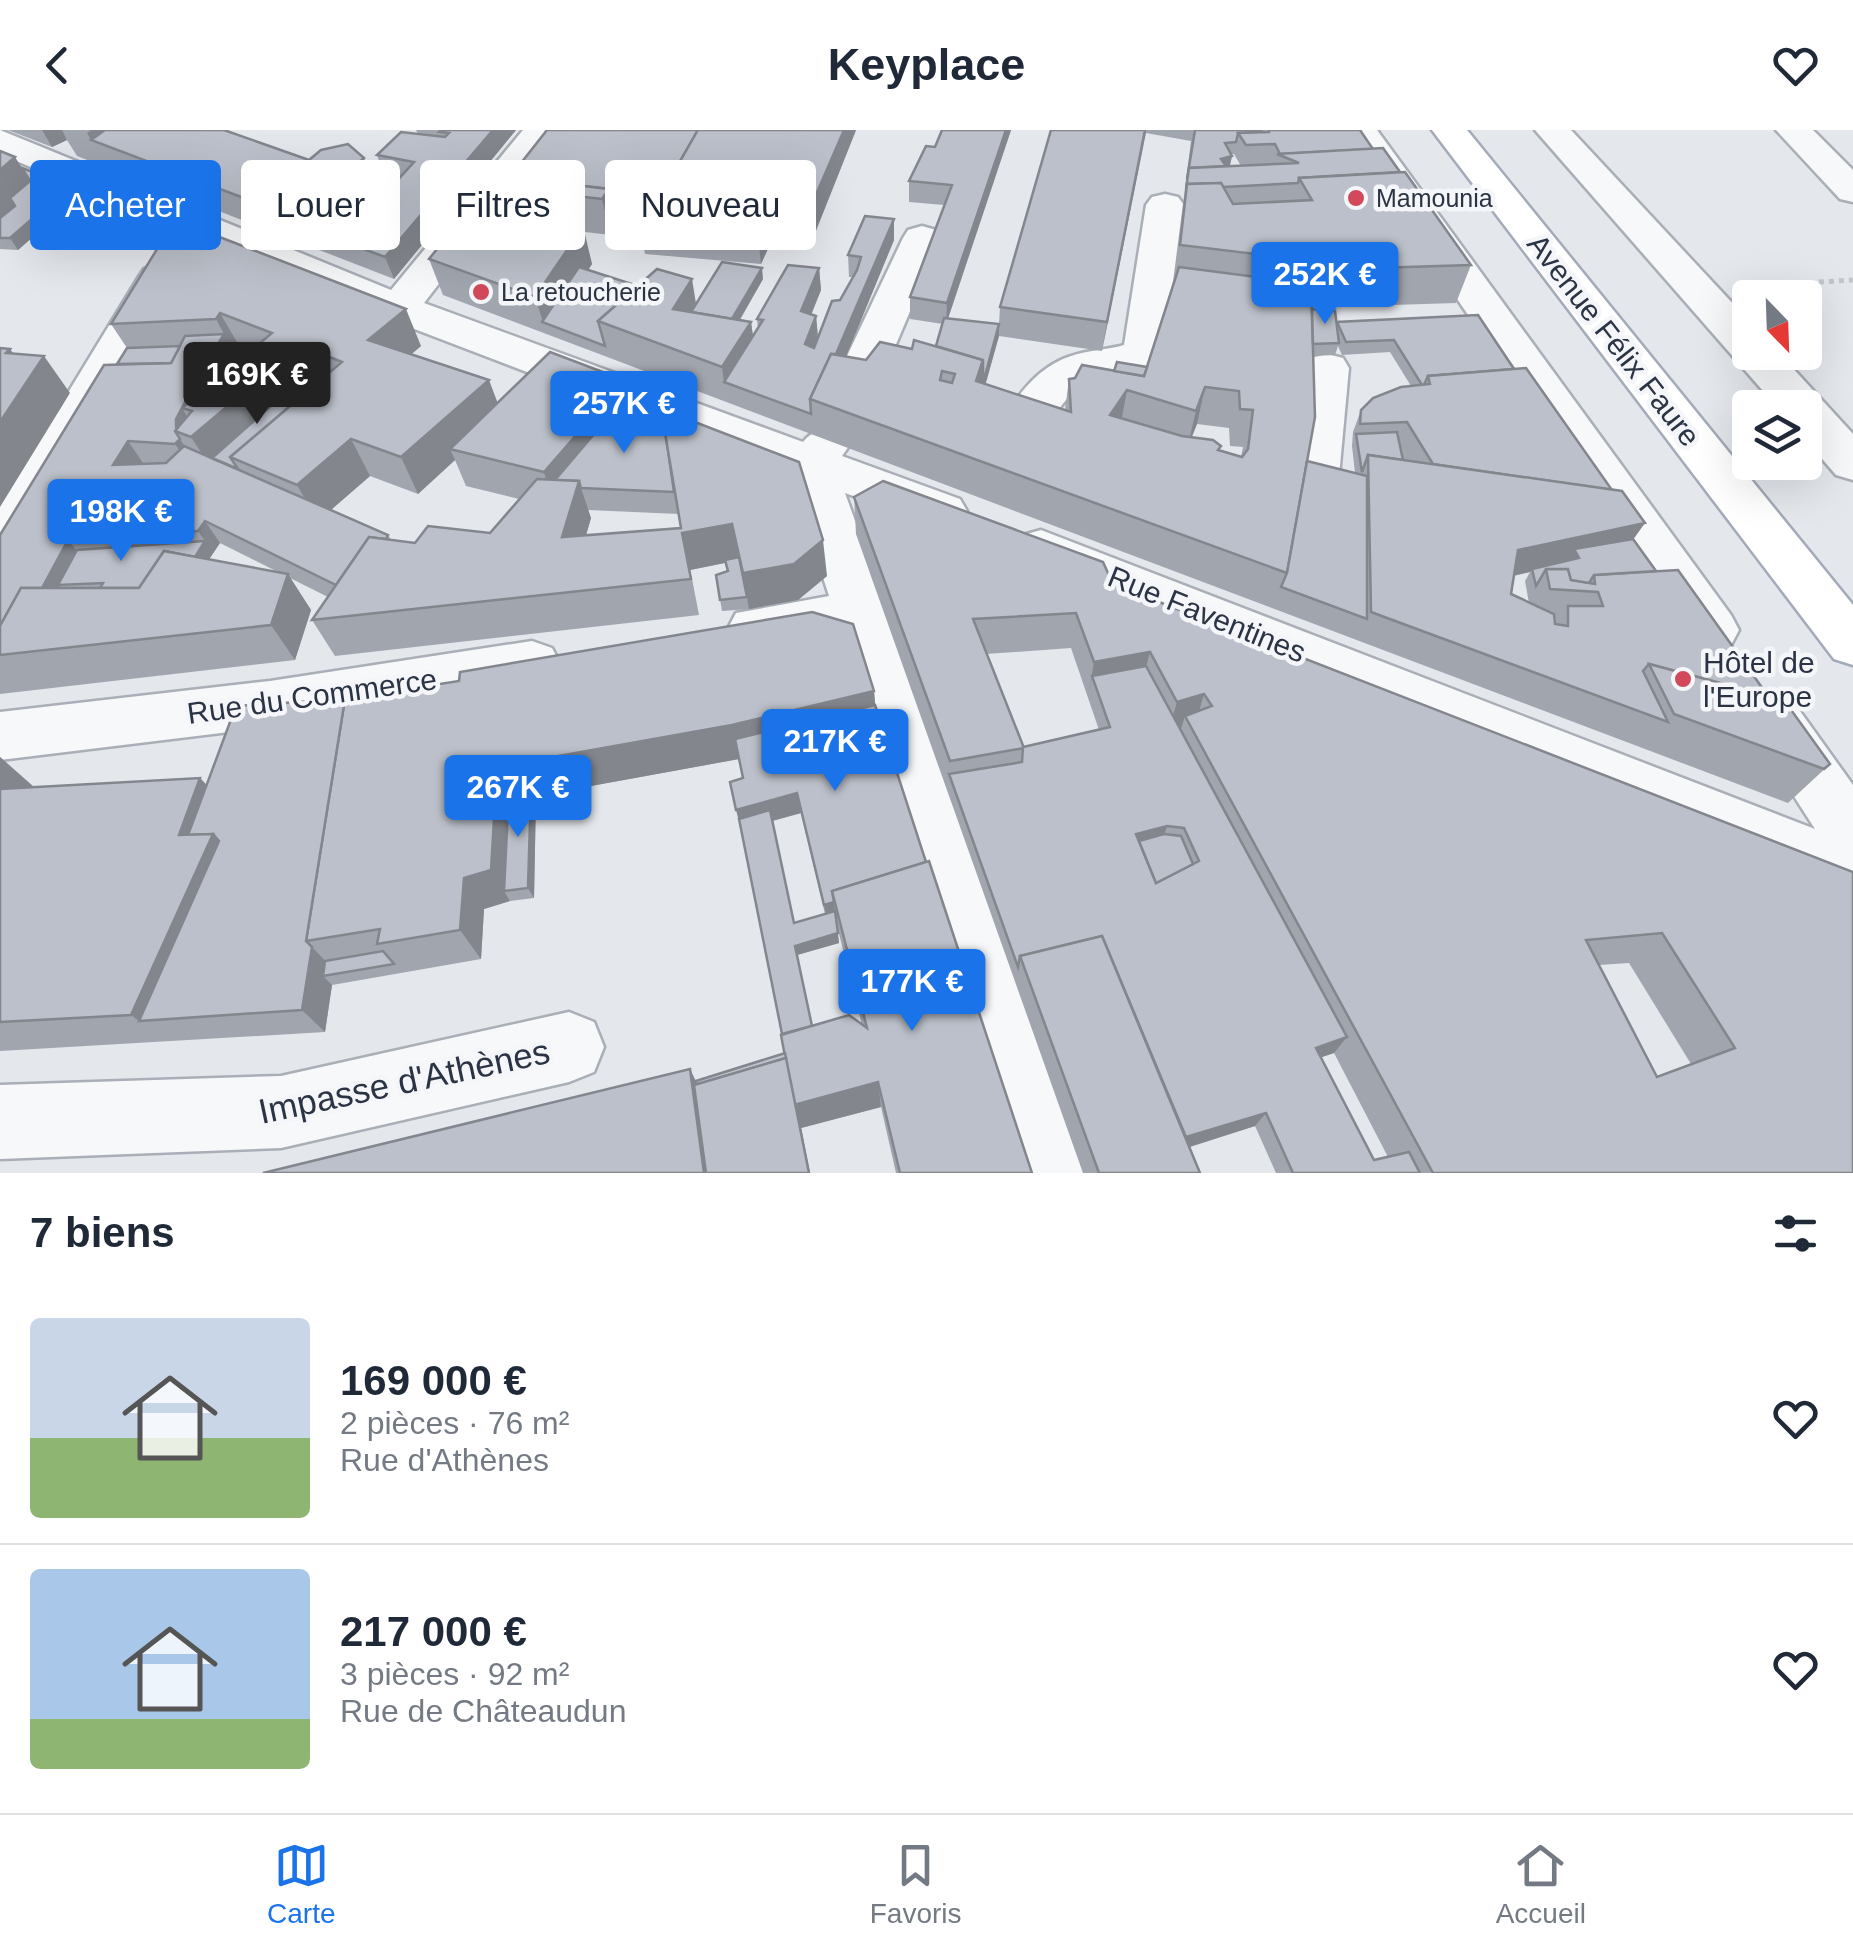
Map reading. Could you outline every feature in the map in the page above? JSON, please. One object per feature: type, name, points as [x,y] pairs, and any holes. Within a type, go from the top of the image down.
[{"type":"main road","name":"Avenue Félix Faure","points":[[1448,130],[1853,644]]},
{"type":"street","points":[[398,308],[541,130]]},
{"type":"street","points":[[1359,130],[1742,672],[1848,827],[1853,852]]},
{"type":"street","points":[[1552,130],[1732,328]]},
{"type":"street","points":[[1794,130],[1853,191]]},
{"type":"street","name":"Rue Faventines","points":[[0,141],[43,160]]},
{"type":"street","points":[[1018,432],[1038,398],[1060,378],[1098,362],[1134,359],[1145,350],[1165,205]]},
{"type":"street","name":"Rue Faventines","points":[[221,237],[398,308],[819,453],[979,518],[1296,633],[1853,873]]},
{"type":"street","points":[[852,394],[922,238]]},
{"type":"street","points":[[0,548],[175,250]]},
{"type":"street","points":[[1314,487],[1327,368]]},
{"type":"street","points":[[1770,370],[1787,390]]},
{"type":"street","points":[[1822,429],[1853,464]]},
{"type":"street","points":[[819,453],[859,612],[1052,1173]]},
{"type":"street","points":[[702,636],[859,612]]},
{"type":"street","name":"Rue du Commerce","points":[[0,736],[270,704],[584,655]]},
{"type":"street","name":"Impasse d'Athènes","points":[[0,1122],[281,1112],[569,1047]]},
{"type":"path","points":[[1822,282],[1853,280]]},
{"type":"building","points":[[105,130],[224,130],[309,160],[241,160],[241,197],[221,189],[221,160],[144,160],[91,140]]},
{"type":"building","points":[[493,130],[467,160],[420,160],[420,216],[400,239],[400,177],[414,162],[377,155],[401,132],[445,137],[449,133],[439,132]]},
{"type":"building","points":[[547,130],[698,130],[681,160],[605,160],[605,189],[585,186],[585,160],[523,160]]},
{"type":"building","points":[[698,130],[844,130],[816,195],[816,160],[681,160]]},
{"type":"building","points":[[942,130],[1006,130],[947,303],[910,297],[952,185],[909,181],[926,146],[935,147]]},
{"type":"building","points":[[1051,130],[1145,130],[1107,322],[1000,307]]},
{"type":"building","points":[[1195,130],[1262,132],[1238,133],[1236,142],[1225,143],[1232,156],[1221,159],[1226,166],[1189,168],[1187,179]]},
{"type":"building","points":[[1360,130],[1373,149],[1280,154],[1275,144],[1246,145],[1238,133]]},
{"type":"building","points":[[348,144],[364,158],[309,160],[321,150]]},
{"type":"building","points":[[1383,148],[1400,172],[1299,178],[1298,183],[1223,187],[1221,183],[1187,184],[1186,189],[1189,168],[1299,163],[1277,154]]},
{"type":"building","points":[[0,151],[15,157],[0,170]]},
{"type":"building","points":[[1405,172],[1471,265],[1374,268],[1180,245],[1187,184],[1221,183],[1233,204],[1312,200],[1299,178]]},
{"type":"building","points":[[30,181],[30,221],[10,238],[0,238],[0,218],[15,206],[10,198]]},
{"type":"building","points":[[585,186],[605,189],[602,199],[585,197]]},
{"type":"building","points":[[865,216],[894,219],[836,354],[831,354],[810,399],[811,414],[724,382],[763,320],[757,319],[788,265],[819,268],[801,311],[816,316],[805,344],[814,348],[832,301],[840,300],[857,270],[861,257],[848,255]]},
{"type":"building","points":[[221,238],[241,245],[241,250],[253,250],[406,309],[368,340],[489,380],[401,457],[351,439],[297,485],[230,457],[342,362],[300,345],[191,437],[175,431],[192,411],[182,408],[272,333],[220,313],[216,319],[111,324],[156,250],[221,250]]},
{"type":"building","points":[[366,250],[391,250],[385,257]]},
{"type":"building","points":[[436,250],[567,250],[535,297],[429,259]]},
{"type":"building","points":[[722,262],[762,268],[732,319],[691,312]]},
{"type":"building","points":[[579,267],[638,286],[598,321],[605,346],[542,322]]},
{"type":"building","points":[[1179,267],[1311,284],[1315,417],[1287,573],[810,399],[831,354],[866,360],[880,342],[912,349],[914,340],[983,360],[976,381],[1071,412],[1069,379],[1075,378],[1082,365],[1144,376]],"holes":[[[942,371],[955,374],[952,383],[940,380]],[[1205,387],[1239,391],[1240,409],[1253,410],[1248,449],[1242,457],[1218,450],[1221,446],[1213,440],[1182,436],[1110,415],[1127,390],[1196,411]]]},
{"type":"building","points":[[657,269],[692,279],[673,309],[751,322],[722,367],[598,321]]},
{"type":"building","points":[[1312,309],[1335,311],[1339,343],[1313,344]]},
{"type":"building","points":[[1478,315],[1514,369],[1428,376],[1424,385],[1394,340],[1346,342],[1337,322]]},
{"type":"building","points":[[944,318],[999,324],[983,383],[983,360],[936,346]]},
{"type":"building","points":[[224,334],[208,361],[220,361],[211,375],[199,376],[176,419],[175,431],[180,439],[175,444],[128,441],[113,465],[166,463],[184,446],[388,535],[386,539],[369,537],[336,585],[205,521],[198,531],[68,540],[42,588],[21,588],[0,626],[0,535],[104,365],[171,363],[185,336]]},
{"type":"building","points":[[180,346],[171,363],[117,364],[127,348]]},
{"type":"building","points":[[0,348],[10,349],[6,353],[44,356],[0,422]]},
{"type":"building","points":[[550,352],[624,380],[544,472],[450,449]]},
{"type":"building","points":[[1117,362],[1147,367],[1144,376],[1114,371]]},
{"type":"building","points":[[1526,368],[1612,490],[1433,464],[1407,422],[1360,424],[1361,410],[1373,398],[1401,387],[1430,384],[1428,376]]},
{"type":"building","points":[[290,389],[304,394],[230,457],[238,469],[212,458]]},
{"type":"building","points":[[618,406],[664,423],[674,492],[581,488],[579,481],[555,480]]},
{"type":"building","points":[[661,409],[799,462],[823,540],[794,564],[743,573],[732,524],[682,533],[691,579],[312,620],[369,537],[415,543],[428,526],[490,533],[537,479],[579,481],[562,537],[681,528]]},
{"type":"building","points":[[1397,432],[1403,460],[1368,455],[1362,472],[1356,434]]},
{"type":"building","points":[[1368,455],[1622,491],[1645,523],[1518,550],[1511,594],[1554,614],[1555,624],[1568,626],[1568,606],[1603,606],[1598,592],[1550,589],[1546,569],[1568,569],[1571,580],[1595,584],[1594,575],[1678,570],[1768,696],[1649,664],[1643,671],[1668,722],[1371,612]]},
{"type":"building","points":[[1307,461],[1367,476],[1367,619],[1281,587],[1287,573]]},
{"type":"building","points":[[883,481],[1103,562],[1113,584],[1853,872],[1853,1173],[1433,1173],[1185,716],[1212,706],[1204,694],[1177,702],[1150,652],[1094,662],[1076,613],[973,619],[1024,748],[950,761],[854,497]],"holes":[[[1662,933],[1735,1048],[1657,1077],[1586,940]]]},
{"type":"building","points":[[1633,539],[1656,571],[1594,575],[1589,583],[1571,580],[1568,569],[1546,569],[1536,586],[1532,569],[1579,558],[1574,549]]},
{"type":"building","points":[[205,541],[195,557],[164,551],[139,588],[100,588],[103,583],[58,585],[77,550]]},
{"type":"building","points":[[164,551],[288,574],[271,625],[0,655],[0,626],[21,588],[139,588]]},
{"type":"building","points":[[739,557],[747,597],[720,600],[716,575],[728,571],[725,560]]},
{"type":"building","points":[[812,612],[853,624],[874,691],[732,725],[497,767],[491,870],[464,878],[460,930],[377,944],[380,929],[306,941],[345,699],[459,681],[460,672]]},
{"type":"building","points":[[1649,664],[1784,700],[1830,764],[1824,769],[1674,714]]},
{"type":"building","points":[[1146,666],[1347,1037],[1316,1048],[1374,1160],[1409,1152],[1420,1173],[1293,1173],[1266,1113],[1186,1137],[1102,936],[1020,956],[1018,967],[949,774],[1022,762],[1023,747],[1110,727],[1092,676]],"holes":[[[1167,826],[1184,828],[1199,861],[1156,883],[1136,834]]]},
{"type":"building","points":[[345,699],[306,941],[312,947],[302,1010],[139,1021],[219,841],[213,834],[188,835],[236,706]]},
{"type":"building","points":[[875,705],[926,862],[832,891],[834,902],[824,905],[797,793],[736,810],[730,782],[743,778],[735,739]]},
{"type":"building","points":[[200,778],[179,835],[213,834],[131,1015],[0,1022],[0,789]]},
{"type":"building","points":[[531,786],[528,888],[504,891],[509,790]]},
{"type":"building","points":[[770,810],[794,923],[835,911],[838,933],[795,946],[812,1026],[782,1034],[739,819]]},
{"type":"building","points":[[1164,834],[1181,836],[1193,864],[1156,883],[1139,841]]},
{"type":"building","points":[[929,861],[1032,1173],[900,1173],[878,1082],[794,1105],[781,1035],[849,1015],[867,1028],[832,891]]},
{"type":"building","points":[[1102,936],[1200,1173],[1099,1173],[1020,956]]},
{"type":"building","points":[[383,951],[394,964],[323,976],[325,961]]},
{"type":"building","points":[[785,1053],[786,1058],[696,1085],[696,1081]]},
{"type":"building","points":[[786,1058],[809,1173],[706,1173],[694,1085]]},
{"type":"building","points":[[690,1069],[704,1173],[263,1173]]},
{"type":"place","name":"Mamounia","points":[[1356,198]]},
{"type":"place","name":"La retoucherie","points":[[481,292]]},
{"type":"place","name":"Hôtel de l'Europe","points":[[1683,679]]}]
